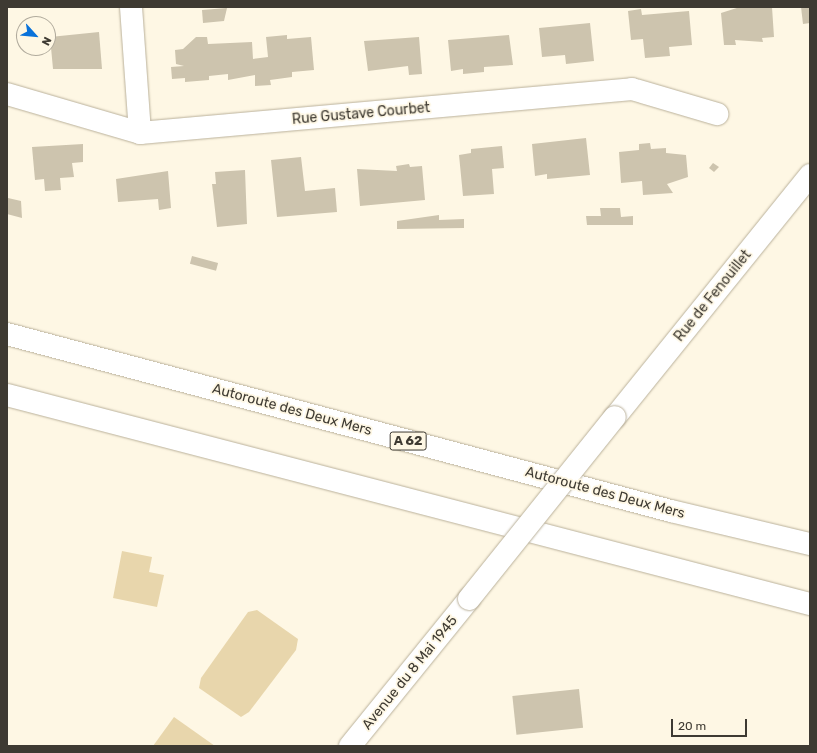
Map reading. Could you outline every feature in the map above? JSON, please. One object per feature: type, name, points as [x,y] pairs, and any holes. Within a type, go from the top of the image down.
[{"type":"main road","points":[[131,7],[140,133]]},
{"type":"main road","name":"Rue Gustave Courbet","points":[[7,94],[140,133],[632,89],[717,114]]},
{"type":"main road","name":"Rue de Fenouillet","points":[[469,599],[810,175]]},
{"type":"main road","name":"Autoroute des Deux Mers","points":[[7,334],[663,509],[810,544]]},
{"type":"main road","points":[[7,395],[810,604]]},
{"type":"main road","name":"Avenue du 8 Mai 1945","points":[[350,746],[469,599]]},
{"type":"shaded area","points":[[122,551],[152,557],[149,572],[164,575],[157,607],[113,598]]},
{"type":"shaded area","points":[[257,610],[298,639],[296,650],[249,712],[241,717],[199,688],[201,678],[248,612]]},
{"type":"shaded area","points":[[174,717],[215,746],[153,746]]},
{"type":"building","points":[[740,7],[772,7],[774,37],[762,38],[763,42],[735,40],[736,45],[724,45],[721,13]]},
{"type":"building","points":[[801,7],[810,7],[810,23],[803,24]]},
{"type":"building","points":[[227,8],[224,21],[203,23],[202,10]]},
{"type":"building","points":[[641,9],[642,15],[689,11],[692,45],[669,47],[670,56],[645,58],[643,39],[631,40],[628,11]]},
{"type":"building","points":[[590,23],[594,61],[566,64],[565,55],[542,57],[539,28]]},
{"type":"building","points":[[99,32],[102,69],[53,69],[52,56],[56,56],[56,36]]},
{"type":"building","points":[[287,35],[287,39],[311,37],[314,70],[292,72],[292,77],[270,80],[271,85],[255,86],[255,75],[228,80],[228,74],[209,76],[209,80],[185,82],[185,78],[172,79],[171,67],[184,66],[176,64],[175,50],[183,49],[196,37],[207,37],[208,44],[252,42],[253,59],[268,57],[266,37]]},
{"type":"building","points":[[509,35],[513,65],[484,67],[484,72],[463,74],[463,69],[451,71],[448,40]]},
{"type":"building","points":[[419,37],[422,74],[409,75],[408,66],[368,71],[364,41]]},
{"type":"building","points":[[586,138],[590,175],[547,179],[547,174],[535,176],[532,144]]},
{"type":"building","points":[[650,143],[651,149],[666,148],[666,153],[686,155],[688,177],[667,184],[673,193],[643,195],[642,181],[621,183],[619,152],[639,150],[639,144]]},
{"type":"building","points":[[83,144],[83,162],[72,163],[74,177],[60,178],[61,190],[45,191],[44,179],[35,180],[32,147]]},
{"type":"building","points":[[502,146],[504,168],[492,169],[494,194],[463,196],[459,155],[471,153],[471,149]]},
{"type":"building","points":[[301,157],[305,191],[335,188],[337,212],[277,217],[271,160]]},
{"type":"building","points":[[713,163],[719,167],[714,172],[709,168]]},
{"type":"building","points":[[409,164],[410,167],[422,166],[425,200],[360,206],[357,169],[397,171],[396,166]]},
{"type":"building","points":[[245,170],[247,224],[217,227],[212,184],[216,184],[215,172]]},
{"type":"building","points":[[168,171],[171,208],[159,210],[158,199],[118,202],[116,179]]},
{"type":"building","points":[[8,198],[21,201],[22,218],[7,214]]},
{"type":"building","points":[[600,208],[620,208],[621,217],[633,216],[633,225],[587,225],[586,216],[601,216]]},
{"type":"building","points":[[439,215],[439,220],[464,219],[464,228],[397,229],[397,221]]},
{"type":"building","points":[[192,256],[218,263],[216,271],[190,264]]},
{"type":"building","points":[[579,689],[583,728],[516,735],[512,696]]}]
